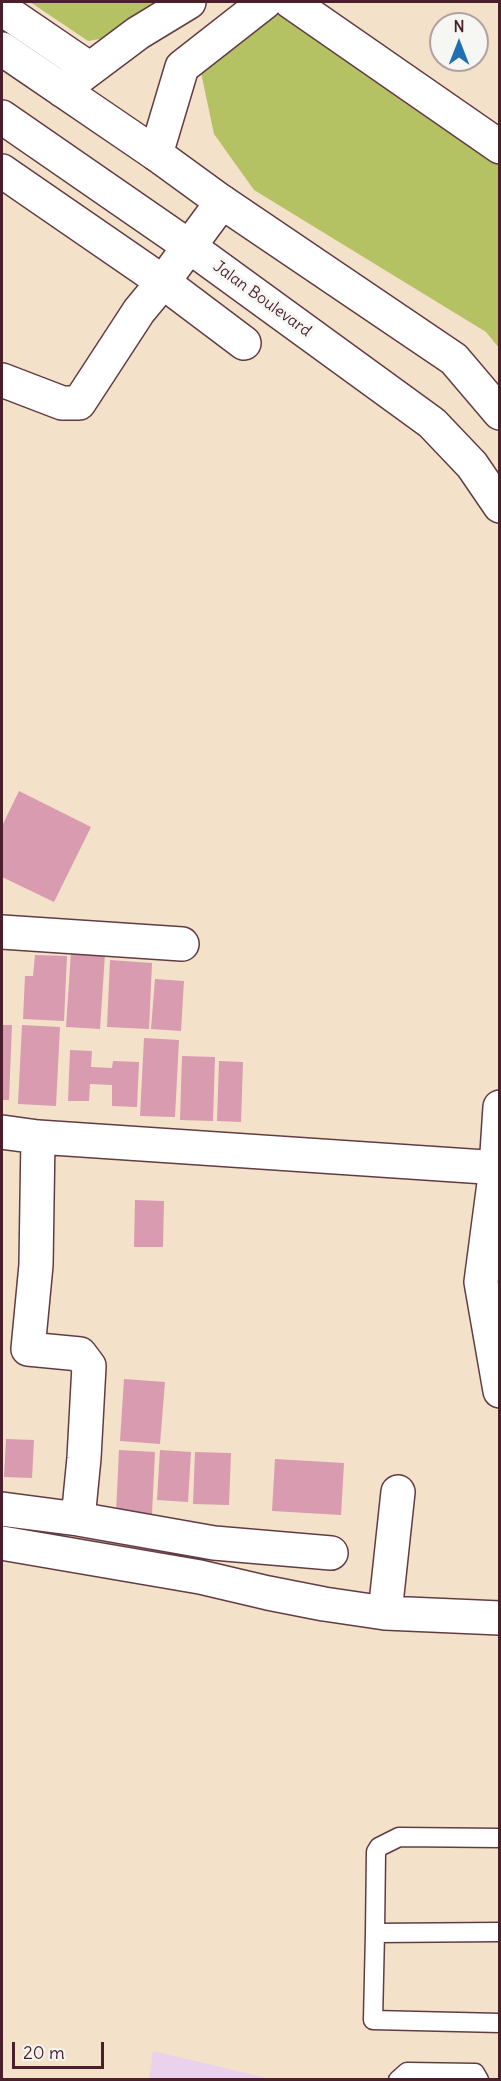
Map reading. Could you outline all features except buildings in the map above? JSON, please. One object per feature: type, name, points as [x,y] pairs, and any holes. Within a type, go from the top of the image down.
[{"type":"street","points":[[62,90],[138,33],[189,2]]},
{"type":"street","points":[[156,154],[182,67],[265,2]]},
{"type":"street","points":[[291,2],[500,147]]},
{"type":"street","points":[[2,9],[90,69]]},
{"type":"street","points":[[2,49],[454,359],[500,413]]},
{"type":"street","name":"Jalan Boulevard","points":[[2,117],[190,247],[432,423],[472,465],[500,506]]},
{"type":"street","points":[[2,171],[163,282],[244,343]]},
{"type":"street","points":[[2,380],[62,404],[79,404],[139,311],[190,247],[222,202]]},
{"type":"street","points":[[2,932],[182,944]]},
{"type":"street","points":[[500,1107],[498,1168],[481,1281],[500,1391]]},
{"type":"street","points":[[2,1132],[38,1137],[498,1168]]},
{"type":"street","points":[[38,1137],[36,1265],[28,1349],[80,1354],[89,1366],[78,1519]]},
{"type":"street","points":[[385,1612],[398,1492]]},
{"type":"street","points":[[2,1509],[78,1519],[213,1543],[332,1553]]},
{"type":"street","points":[[2,1543],[200,1576],[324,1604],[385,1612],[500,1618]]},
{"type":"lane","points":[[500,1838],[399,1837],[379,1847],[376,1852],[373,2020],[500,2024]]},
{"type":"lane","points":[[375,1933],[500,1932]]},
{"type":"lane","points":[[398,2079],[407,2072],[419,2072],[475,2073],[479,2079]]},
{"type":"shaded area","points":[[153,2051],[271,2079],[149,2079]]},
{"type":"green space","points":[[30,2],[170,2],[118,36],[88,41]]},
{"type":"green space","points":[[279,8],[499,163],[499,348],[486,332],[254,190],[214,134],[200,68]]}]
